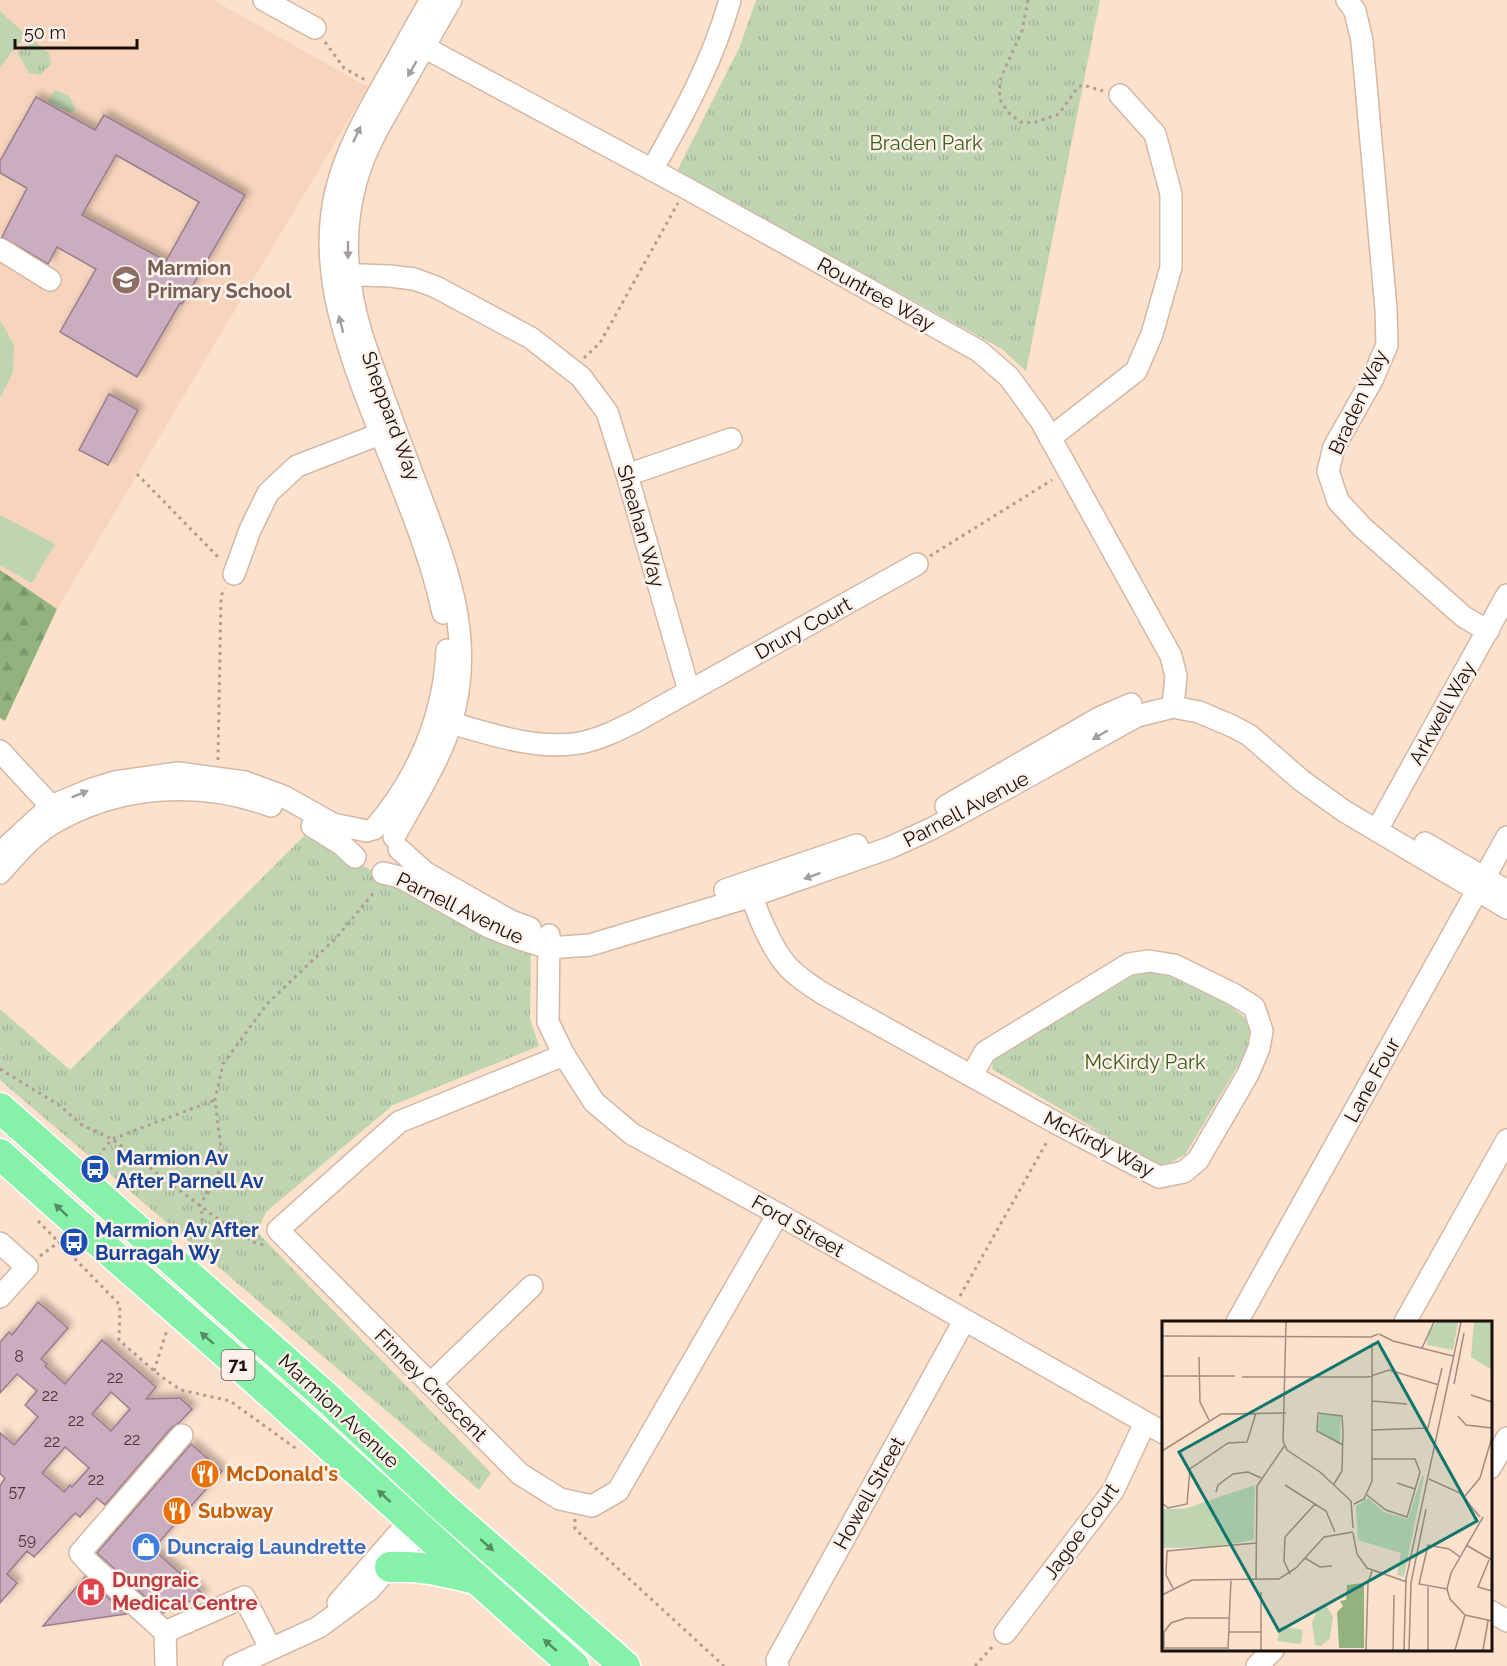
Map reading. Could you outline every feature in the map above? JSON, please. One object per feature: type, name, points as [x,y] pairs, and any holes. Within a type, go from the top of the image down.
[{"type":"highway","name":"Marmion Avenue","points":[[0,1108],[325,1396],[437,1501],[625,1666]]},
{"type":"highway","name":"Marmion Avenue","points":[[0,1154],[68,1234],[276,1398],[574,1666]]},
{"type":"highway","points":[[390,1567],[429,1568],[474,1578]]},
{"type":"street","points":[[264,0],[315,28]]},
{"type":"street","name":"Sheppard Way","points":[[417,43],[431,0]]},
{"type":"street","name":"Sheppard Way","points":[[397,843],[443,746],[446,629],[438,591],[425,550],[344,336],[341,277],[331,229],[336,192],[357,131],[417,43],[451,0]]},
{"type":"street","points":[[652,170],[706,67],[721,33],[730,0]]},
{"type":"street","name":"Braden Way","points":[[1347,0],[1355,10],[1362,41],[1386,309],[1387,345],[1372,380],[1334,447],[1328,471],[1338,501],[1362,527],[1464,617],[1488,631]]},
{"type":"street","name":"Rountree Way","points":[[417,43],[686,188],[979,351],[1009,377],[1069,470],[1171,656],[1176,676],[1174,702]]},
{"type":"street","points":[[1050,438],[1136,371],[1152,334],[1171,267],[1171,194],[1155,134],[1120,95]]},
{"type":"street","points":[[0,249],[50,280]]},
{"type":"street","name":"Sheahan Way","points":[[341,277],[390,276],[414,279],[436,286],[531,338],[581,377],[607,412],[689,691]]},
{"type":"street","name":"Sheppard Way","points":[[341,277],[352,302],[363,339],[450,579],[460,644],[460,672],[444,721],[388,814],[371,830]]},
{"type":"street","points":[[234,574],[250,530],[268,493],[297,466],[380,434]]},
{"type":"street","points":[[627,475],[731,439]]},
{"type":"street","name":"Drury Court","points":[[689,691],[916,564]]},
{"type":"street","name":"Arkwell Way","points":[[1380,824],[1507,595]]},
{"type":"street","points":[[444,721],[529,742],[579,743],[626,726],[689,691]]},
{"type":"street","name":"Parnell Avenue","points":[[55,814],[83,809],[121,796],[151,790],[200,789],[250,799],[297,817],[341,844],[356,857],[363,869],[376,874],[393,876],[489,927],[549,941],[590,945],[749,890],[879,838],[930,815],[1100,718],[1136,702],[1208,702],[1241,716],[1271,735],[1306,767],[1380,824],[1480,885],[1507,908]]},
{"type":"street","points":[[0,751],[55,814]]},
{"type":"street","name":"Parnell Avenue","points":[[0,853],[92,789],[178,773],[218,777],[245,782],[283,796],[341,827],[382,830],[426,873],[549,941]]},
{"type":"street","name":"Parnell Avenue","points":[[0,873],[25,846],[49,826],[55,814]]},
{"type":"street","points":[[356,857],[357,842],[371,830]]},
{"type":"street","name":"Lane Four","points":[[1237,1321],[1507,837]]},
{"type":"street","name":"Parnell Avenue","points":[[393,876],[389,870],[397,861],[397,843]]},
{"type":"street","name":"Parnell Avenue","points":[[1480,885],[1507,891]]},
{"type":"street","name":"McKirdy Way","points":[[749,890],[777,952],[802,980],[832,999],[1058,1124],[1159,1177],[1184,1172],[1198,1160],[1248,1074],[1259,1048],[1262,1031],[1254,1007],[1233,994],[1174,965],[1149,961],[1129,964],[985,1052],[972,1075]]},
{"type":"street","name":"Ford Street","points":[[549,941],[548,1022],[564,1055],[594,1102],[632,1134],[778,1214],[1162,1432]]},
{"type":"street","points":[[292,1244],[279,1230],[399,1122],[564,1055]]},
{"type":"street","points":[[1406,1321],[1507,1140]]},
{"type":"street","name":"Finney Crescent","points":[[292,1244],[520,1474],[560,1499],[592,1506],[618,1491],[778,1214]]},
{"type":"street","points":[[0,1243],[27,1267],[0,1297]]},
{"type":"street","points":[[430,1384],[532,1286]]},
{"type":"street","name":"Howell Street","points":[[778,1666],[777,1660],[957,1317]]},
{"type":"street","name":"Jagoe Court","points":[[1005,1633],[1113,1491],[1145,1423]]},
{"type":"street","points":[[166,1666],[165,1632],[80,1553],[182,1435]]},
{"type":"street","points":[[1492,1466],[1507,1438]]},
{"type":"street","points":[[319,1627],[437,1501]]},
{"type":"street","points":[[234,1666],[319,1627],[369,1590],[390,1567],[416,1525]]},
{"type":"street","points":[[165,1632],[244,1597],[272,1649]]},
{"type":"street","points":[[1492,1612],[1507,1621]]},
{"type":"street","points":[[1257,1666],[1272,1651]]},
{"type":"path","points":[[1028,0],[1022,31],[1000,77],[1001,102],[1008,112],[1020,122],[1033,123],[1045,120],[1059,114],[1078,87],[1083,85],[1120,95]]},
{"type":"path","points":[[315,28],[344,68],[373,84]]},
{"type":"path","points":[[572,369],[600,343],[686,188]]},
{"type":"path","points":[[916,564],[1069,470]]},
{"type":"path","points":[[137,474],[234,574],[221,596],[218,777]]},
{"type":"path","points":[[196,1235],[202,1218],[200,1205],[223,1165],[215,1100],[223,1064],[267,1004],[336,938],[376,890],[392,895],[393,876]]},
{"type":"path","points":[[0,1069],[59,1106],[82,1125],[112,1139],[253,1242],[274,1248],[292,1244]]},
{"type":"path","points":[[80,1179],[112,1139],[215,1100]]},
{"type":"path","points":[[957,1317],[1058,1124]]},
{"type":"path","points":[[36,1219],[68,1234],[120,1305],[119,1340],[154,1371],[181,1390],[230,1401],[302,1453]]},
{"type":"path","points":[[27,1267],[68,1234]]},
{"type":"path","points":[[154,1371],[168,1329]]},
{"type":"path","points":[[575,1502],[575,1529],[724,1666]]},
{"type":"path","points":[[975,1666],[1005,1633]]},
{"type":"shaded area","name":"Marmion Primary School","points":[[0,0],[213,0],[368,87],[57,609],[0,570]]},
{"type":"green space","name":"Braden Park","points":[[756,0],[1100,0],[1026,371],[1002,349],[677,171],[740,46]]},
{"type":"green space","points":[[0,11],[26,35],[0,67]]},
{"type":"green space","points":[[34,41],[49,53],[51,64],[40,75],[29,73],[17,52]]},
{"type":"green space","points":[[55,90],[69,96],[76,109],[70,113],[47,102]]},
{"type":"green space","points":[[0,320],[14,345],[13,373],[0,398]]},
{"type":"green space","points":[[0,515],[55,544],[32,583],[0,565]]},
{"type":"green space","points":[[0,570],[57,609],[5,721],[0,718]]},
{"type":"green space","points":[[305,835],[495,936],[531,948],[530,1019],[539,1046],[393,1105],[266,1212],[257,1232],[491,1473],[479,1490],[0,1080],[0,1009],[70,1070]]},
{"type":"green space","name":"McKirdy Park","points":[[1157,969],[1219,998],[1248,1020],[1252,1042],[1185,1155],[1161,1167],[992,1069],[994,1056],[1127,975]]},
{"type":"building","points":[[36,97],[95,130],[104,115],[245,195],[137,377],[60,332],[96,269],[57,247],[48,264],[2,237],[27,188],[0,173],[0,161]],"holes":[[[116,155],[199,202],[166,261],[82,215]]]},
{"type":"building","points":[[109,394],[138,410],[108,465],[79,450]]},
{"type":"building","points":[[38,1302],[68,1328],[41,1359],[47,1364],[45,1366],[65,1384],[102,1340],[156,1387],[146,1399],[180,1398],[192,1409],[172,1427],[105,1505],[97,1498],[80,1517],[75,1513],[34,1557],[27,1551],[7,1574],[17,1583],[0,1603],[0,1486],[5,1478],[0,1474],[0,1433],[14,1445],[38,1417],[25,1405],[37,1391],[17,1374],[0,1393],[0,1342],[9,1332],[12,1335]],"holes":[[[111,1392],[130,1409],[111,1431],[92,1414]],[[65,1447],[89,1468],[72,1487],[70,1485],[64,1492],[42,1473]]]},
{"type":"building","points":[[191,1444],[222,1471],[153,1549],[204,1595],[163,1613],[97,1553]]},
{"type":"building","name":"Dungraic Medical Centre","points":[[85,1577],[126,1614],[43,1626]]},
{"type":"place","name":"Marmion Primary School","points":[[126,280]]},
{"type":"place","name":"Marmion Av After Parnell Av","points":[[95,1169]]},
{"type":"place","name":"Marmion Av After Burragah Wy","points":[[74,1242]]},
{"type":"place","name":"McDonald's","points":[[205,1474]]},
{"type":"place","name":"Subway","points":[[177,1511]]},
{"type":"place","name":"Duncraig Laundrette","points":[[146,1547]]},
{"type":"place","name":"Dungraic Medical Centre","points":[[91,1592]]}]
